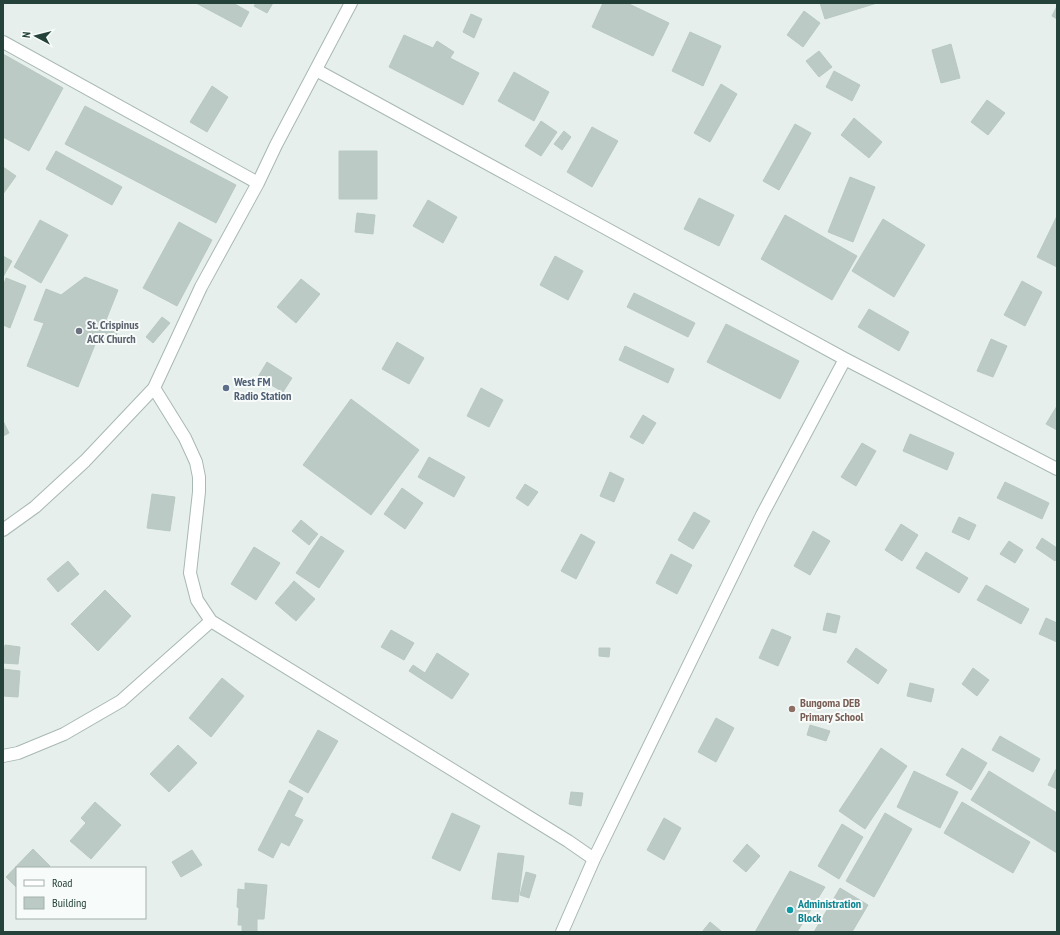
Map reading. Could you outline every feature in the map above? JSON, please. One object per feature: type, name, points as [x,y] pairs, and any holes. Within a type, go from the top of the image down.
[{"type":"street","points":[[3,530],[35,507],[85,461],[154,388],[202,287],[258,183],[276,145],[351,3]]},
{"type":"street","points":[[3,42],[258,183]]},
{"type":"street","points":[[316,70],[845,359],[1057,469]]},
{"type":"street","points":[[562,932],[594,858],[762,515],[845,359]]},
{"type":"street","points":[[154,388],[185,438],[196,462],[199,477],[199,492],[190,573],[197,600],[211,621],[594,858]]},
{"type":"street","points":[[3,756],[18,754],[64,734],[121,701],[211,621]]},
{"type":"building","points":[[196,3],[233,3],[249,12],[241,27]]},
{"type":"building","points":[[256,3],[273,3],[267,13],[254,6]]},
{"type":"building","points":[[603,3],[627,3],[669,23],[653,56],[592,27]]},
{"type":"building","points":[[820,3],[877,3],[825,19]]},
{"type":"building","points":[[1057,6],[1057,19],[1052,16]]},
{"type":"building","points":[[804,11],[820,23],[803,47],[787,35]]},
{"type":"building","points":[[471,14],[482,19],[474,38],[463,32]]},
{"type":"building","points":[[690,32],[721,46],[703,86],[672,71]]},
{"type":"building","points":[[404,35],[433,48],[437,41],[454,52],[450,58],[479,73],[463,105],[389,67]]},
{"type":"building","points":[[951,44],[960,78],[941,83],[932,50]]},
{"type":"building","points":[[819,51],[832,67],[819,77],[806,61]]},
{"type":"building","points":[[3,54],[63,88],[29,151],[3,137]]},
{"type":"building","points":[[834,71],[860,85],[852,101],[826,87]]},
{"type":"building","points":[[514,72],[549,92],[534,121],[498,101]]},
{"type":"building","points":[[721,84],[737,94],[710,142],[694,133]]},
{"type":"building","points":[[212,86],[228,97],[207,132],[190,122]]},
{"type":"building","points":[[987,100],[1005,113],[988,135],[971,122]]},
{"type":"building","points":[[85,106],[236,185],[216,223],[65,144]]},
{"type":"building","points":[[854,118],[882,142],[869,158],[841,135]]},
{"type":"building","points":[[541,121],[557,132],[541,156],[525,146]]},
{"type":"building","points":[[795,124],[811,133],[779,190],[763,181]]},
{"type":"building","points":[[592,127],[618,141],[592,187],[567,172]]},
{"type":"building","points":[[564,131],[571,137],[562,150],[554,144]]},
{"type":"building","points":[[56,151],[122,187],[112,205],[46,169]]},
{"type":"building","points":[[339,151],[377,151],[377,199],[339,199]]},
{"type":"building","points":[[3,167],[16,176],[3,194]]},
{"type":"building","points":[[850,177],[875,187],[853,242],[828,232]]},
{"type":"building","points":[[699,198],[734,215],[719,246],[684,229]]},
{"type":"building","points":[[428,200],[457,217],[443,243],[413,226]]},
{"type":"building","points":[[357,213],[375,215],[373,234],[355,232]]},
{"type":"building","points":[[785,215],[857,256],[832,300],[761,259]]},
{"type":"building","points":[[1057,216],[1057,267],[1037,257]]},
{"type":"building","points":[[883,219],[925,245],[894,297],[852,271]]},
{"type":"building","points":[[40,220],[68,235],[41,283],[14,267]]},
{"type":"building","points":[[179,222],[212,240],[177,306],[143,288]]},
{"type":"building","points":[[3,256],[12,261],[3,277]]},
{"type":"building","points":[[555,256],[583,271],[568,300],[540,285]]},
{"type":"building","name":"St. Crispinus ACK Church","points":[[85,277],[118,290],[106,320],[120,326],[113,343],[98,337],[78,387],[27,366],[44,323],[34,320],[46,289],[61,295]]},
{"type":"building","points":[[6,278],[26,286],[10,328],[3,325],[3,287]]},
{"type":"building","points":[[301,279],[320,294],[296,323],[277,307]]},
{"type":"building","points":[[1022,281],[1042,292],[1025,326],[1004,315]]},
{"type":"building","points":[[634,293],[695,323],[688,337],[627,307]]},
{"type":"building","points":[[869,309],[909,332],[899,351],[858,327]]},
{"type":"building","points":[[162,317],[170,323],[153,343],[146,337]]},
{"type":"building","points":[[726,324],[799,361],[780,399],[707,362]]},
{"type":"building","points":[[991,339],[1007,346],[993,377],[977,371]]},
{"type":"building","points":[[397,342],[424,358],[409,384],[382,369]]},
{"type":"building","points":[[625,346],[674,369],[668,383],[619,360]]},
{"type":"building","points":[[267,362],[292,378],[283,392],[258,377]]},
{"type":"building","points":[[481,388],[503,400],[489,427],[467,416]]},
{"type":"building","points":[[351,399],[419,450],[371,515],[303,465]]},
{"type":"building","points":[[1057,406],[1057,430],[1046,424]]},
{"type":"building","points":[[643,415],[656,423],[643,444],[630,437]]},
{"type":"building","points":[[3,421],[9,433],[3,436]]},
{"type":"building","points":[[910,434],[954,453],[947,470],[903,451]]},
{"type":"building","points":[[862,443],[876,451],[856,486],[841,477]]},
{"type":"building","points":[[429,457],[465,477],[454,497],[418,477]]},
{"type":"building","points":[[610,472],[624,479],[614,502],[600,496]]},
{"type":"building","points":[[1005,482],[1049,503],[1042,519],[997,498]]},
{"type":"building","points":[[525,484],[538,492],[528,506],[516,498]]},
{"type":"building","points":[[402,488],[423,503],[405,529],[384,514]]},
{"type":"building","points":[[152,494],[175,497],[170,531],[147,528]]},
{"type":"building","points":[[694,512],[710,521],[693,549],[678,540]]},
{"type":"building","points":[[959,517],[976,525],[969,540],[952,532]]},
{"type":"building","points":[[301,520],[318,534],[309,545],[292,531]]},
{"type":"building","points":[[901,524],[918,535],[902,561],[885,550]]},
{"type":"building","points":[[813,531],[830,541],[810,575],[794,566]]},
{"type":"building","points":[[581,534],[595,542],[576,579],[561,571]]},
{"type":"building","points":[[321,536],[344,551],[319,588],[296,573]]},
{"type":"building","points":[[1042,538],[1057,548],[1057,558],[1055,561],[1036,548]]},
{"type":"building","points":[[1009,541],[1023,550],[1015,563],[1000,554]]},
{"type":"building","points":[[254,547],[280,563],[256,600],[231,584]]},
{"type":"building","points":[[926,552],[968,578],[959,593],[916,568]]},
{"type":"building","points":[[671,554],[692,565],[677,594],[656,583]]},
{"type":"building","points":[[68,561],[79,574],[58,592],[47,579]]},
{"type":"building","points":[[294,581],[315,599],[296,621],[275,603]]},
{"type":"building","points":[[986,585],[1029,609],[1021,624],[977,600]]},
{"type":"building","points":[[105,590],[131,616],[98,651],[71,624]]},
{"type":"building","points":[[827,613],[840,616],[836,633],[823,630]]},
{"type":"building","points":[[1046,618],[1057,623],[1057,642],[1039,634]]},
{"type":"building","points":[[772,629],[791,637],[778,666],[759,658]]},
{"type":"building","points":[[391,630],[414,643],[404,660],[381,647]]},
{"type":"building","points":[[5,645],[20,647],[18,664],[3,663]]},
{"type":"building","points":[[599,648],[610,648],[609,657],[599,656]]},
{"type":"building","points":[[856,648],[887,670],[878,684],[847,662]]},
{"type":"building","points":[[437,653],[469,674],[452,699],[409,671],[413,665],[425,673]]},
{"type":"building","points":[[973,668],[989,680],[977,696],[962,684]]},
{"type":"building","points":[[3,669],[20,671],[18,697],[3,696]]},
{"type":"building","points":[[222,678],[244,696],[211,737],[189,718]]},
{"type":"building","points":[[910,683],[934,689],[931,702],[907,696]]},
{"type":"building","points":[[716,718],[734,728],[716,762],[698,752]]},
{"type":"building","points":[[810,725],[830,731],[826,741],[807,735]]},
{"type":"building","points":[[318,730],[338,741],[308,793],[289,782]]},
{"type":"building","points":[[1000,736],[1040,759],[1033,772],[992,750]]},
{"type":"building","points":[[178,745],[197,763],[169,792],[150,774]]},
{"type":"building","points":[[881,748],[907,766],[865,829],[839,811]]},
{"type":"building","points":[[962,748],[987,763],[971,790],[946,775]]},
{"type":"building","points":[[1057,769],[1057,789],[1048,785]]},
{"type":"building","points":[[914,771],[958,792],[940,828],[897,807]]},
{"type":"building","points":[[989,771],[1057,813],[1057,853],[971,800]]},
{"type":"building","points":[[289,790],[303,798],[294,816],[303,820],[289,846],[281,842],[273,858],[258,850]]},
{"type":"building","points":[[571,792],[583,793],[581,806],[569,804]]},
{"type":"building","points":[[95,802],[121,825],[91,859],[70,841],[86,823],[81,818]]},
{"type":"building","points":[[962,802],[1030,842],[1013,873],[944,833]]},
{"type":"building","points":[[452,813],[480,826],[460,871],[432,858]]},
{"type":"building","points":[[885,813],[912,829],[874,897],[846,881]]},
{"type":"building","points":[[664,818],[681,828],[664,860],[647,850]]},
{"type":"building","points":[[842,824],[863,837],[839,879],[818,866]]},
{"type":"building","points":[[747,844],[760,856],[746,872],[733,861]]},
{"type":"building","points":[[33,849],[50,866],[16,867],[16,887],[6,877]]},
{"type":"building","points":[[192,850],[202,865],[181,877],[172,862]]},
{"type":"building","points":[[498,853],[524,856],[518,902],[492,899]]},
{"type":"building","name":"Administration Block","points":[[790,871],[825,887],[797,932],[755,932]]},
{"type":"building","points":[[526,872],[536,875],[529,898],[520,895]]},
{"type":"building","points":[[245,883],[267,885],[264,919],[257,919],[257,932],[242,932],[242,925],[238,925],[238,889],[245,890]]},
{"type":"building","points":[[840,888],[868,905],[852,932],[814,932]]},
{"type":"building","points":[[710,922],[721,931],[702,932]]},
{"type":"place","name":"St. Crispinus ACK Church","points":[[79,331]]},
{"type":"place","name":"West FM Radio Station","points":[[226,388]]},
{"type":"place","name":"Bungoma DEB Primary School","points":[[792,709]]},
{"type":"place","name":"Administration Block","points":[[790,910]]}]
